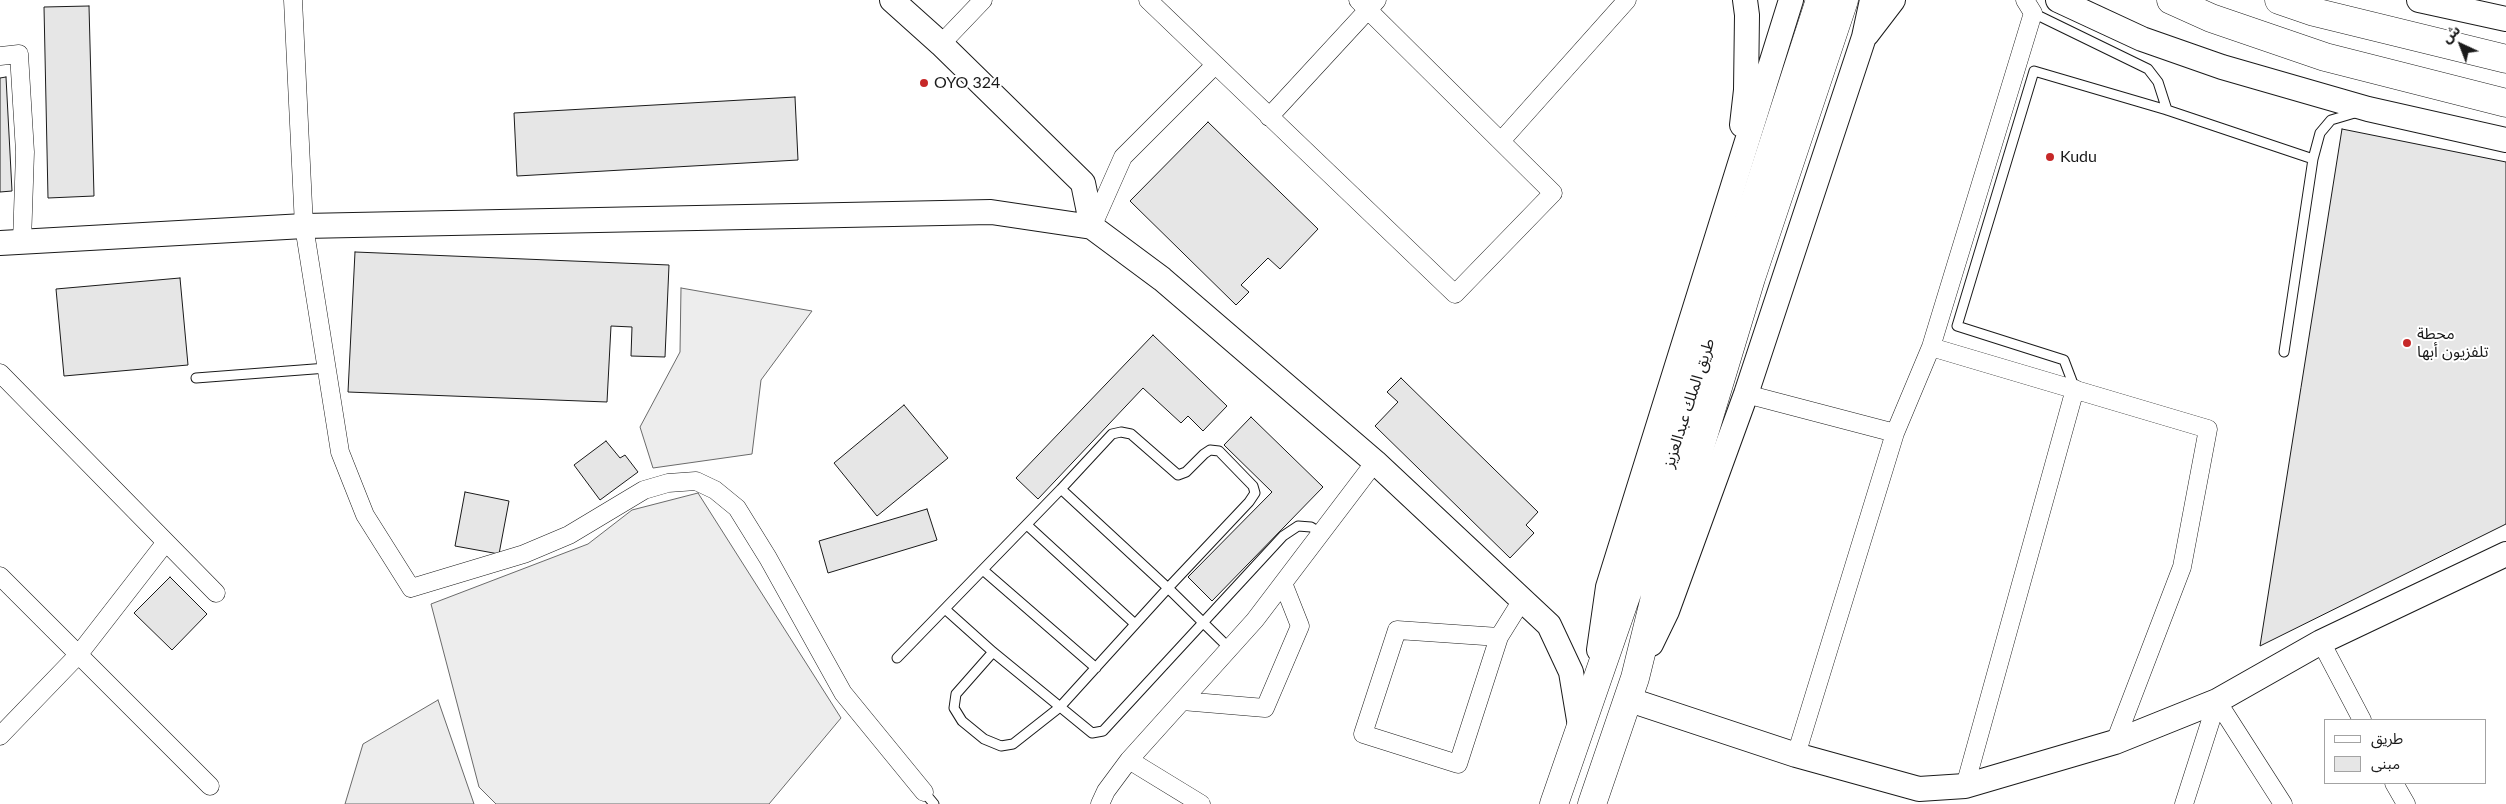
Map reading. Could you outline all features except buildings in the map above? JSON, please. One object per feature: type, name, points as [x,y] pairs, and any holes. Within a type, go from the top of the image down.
[{"type":"main road","name":"طريق الملك عبدالعزيز","points":[[1554,804],[1635,570],[1820,0]]},
{"type":"main road","name":"طريق الملك عبدالعزيز","points":[[1592,804],[1631,688],[1657,589],[1751,278],[1844,0]]},
{"type":"main road","points":[[2171,0],[2211,18],[2325,56],[2506,103]]},
{"type":"main road","points":[[2279,0],[2314,12],[2506,59]]},
{"type":"street","points":[[293,0],[304,226],[340,452],[365,515],[412,588],[542,547],[570,535],[644,490],[668,483],[696,481],[715,490],[736,508],[768,558],[843,693],[929,798]]},
{"type":"street","points":[[941,44],[984,0]]},
{"type":"street","points":[[1148,0],[1269,117],[1455,294],[1553,193],[1368,3],[1269,117]]},
{"type":"street","points":[[1501,141],[1627,0]]},
{"type":"street","points":[[1737,178],[1746,90],[1747,15],[1745,0]]},
{"type":"street","points":[[1594,686],[1608,587],[1791,0]]},
{"type":"street","points":[[1872,0],[1864,37],[1746,394],[1667,611],[1631,688],[1796,755],[1919,789],[1965,786],[2115,742],[2217,702],[2321,642],[2506,554]]},
{"type":"street","points":[[1864,37],[1893,0]]},
{"type":"street","points":[[2058,0],[2086,8],[2142,39],[2222,67],[2368,109],[2506,140]]},
{"type":"street","points":[[2419,0],[2506,19]]},
{"type":"street","points":[[896,1],[1083,183],[1092,227]]},
{"type":"street","points":[[1796,755],[1895,433],[1931,347],[2029,7]]},
{"type":"street","points":[[0,56],[19,54],[25,152],[11,242],[304,226],[991,212],[1092,227],[1162,279],[1374,462],[1549,625],[1572,672],[1580,726]]},
{"type":"street","points":[[1092,227],[1123,157],[1216,65]]},
{"type":"street","points":[[1931,347],[2208,429],[2182,567],[2115,742]]},
{"type":"street","points":[[0,373],[216,593]]},
{"type":"street","points":[[1965,786],[2074,389]]},
{"type":"street","points":[[1746,394],[1895,433]]},
{"type":"street","points":[[1100,804],[1106,791],[1129,760],[1229,648],[1283,583],[1374,462]]},
{"type":"street","points":[[0,736],[79,654],[166,542]]},
{"type":"street","points":[[0,576],[210,786]]},
{"type":"street","points":[[1182,701],[1265,708],[1300,626],[1283,583]]},
{"type":"street","points":[[1499,637],[1397,630],[1363,734],[1458,764],[1499,637],[1522,600]]},
{"type":"street","points":[[2321,642],[2361,719]]},
{"type":"street","points":[[2184,804],[2217,702]]},
{"type":"street","points":[[2217,702],[2283,804]]},
{"type":"street","points":[[1129,760],[1201,804]]},
{"type":"street","points":[[2395,784],[2406,804]]},
{"type":"lane","points":[[2029,7],[2148,69],[2158,82],[2167,110]]},
{"type":"lane","points":[[2074,389],[2064,360],[1957,326],[2034,71],[2167,110],[2313,159]]},
{"type":"lane","points":[[2284,352],[2313,159],[2320,133],[2332,120],[2368,109]]},
{"type":"lane","points":[[196,378],[327,368]]},
{"type":"lane","points":[[897,658],[1062,489],[1112,434],[1121,432],[1131,434],[1178,475],[1186,472],[1210,450],[1219,451],[1253,486],[1255,493],[1249,502],[1060,707],[1013,744],[1001,746],[984,739],[962,722],[954,708],[956,694],[992,652]]},
{"type":"lane","points":[[1062,489],[1229,648]]},
{"type":"lane","points":[[1027,525],[1135,624]]},
{"type":"lane","points":[[945,609],[992,652],[1092,733],[1102,731],[1283,536],[1298,526],[1311,527],[1321,533]]},
{"type":"lane","points":[[983,570],[1096,668]]},
{"type":"shaded area","points":[[681,288],[812,311],[761,380],[752,454],[653,468],[640,427],[680,352]]},
{"type":"shaded area","points":[[698,493],[841,718],[769,804],[496,804],[479,787],[431,604],[588,544],[632,510]]},
{"type":"shaded area","points":[[438,700],[474,804],[345,804],[363,744]]},
{"type":"place","name":"OYO 324","points":[[924,83]]},
{"type":"place","name":"Kudu","points":[[2050,157]]},
{"type":"place","name":"محطة تلفزيون أبها","points":[[2407,343]]}]
